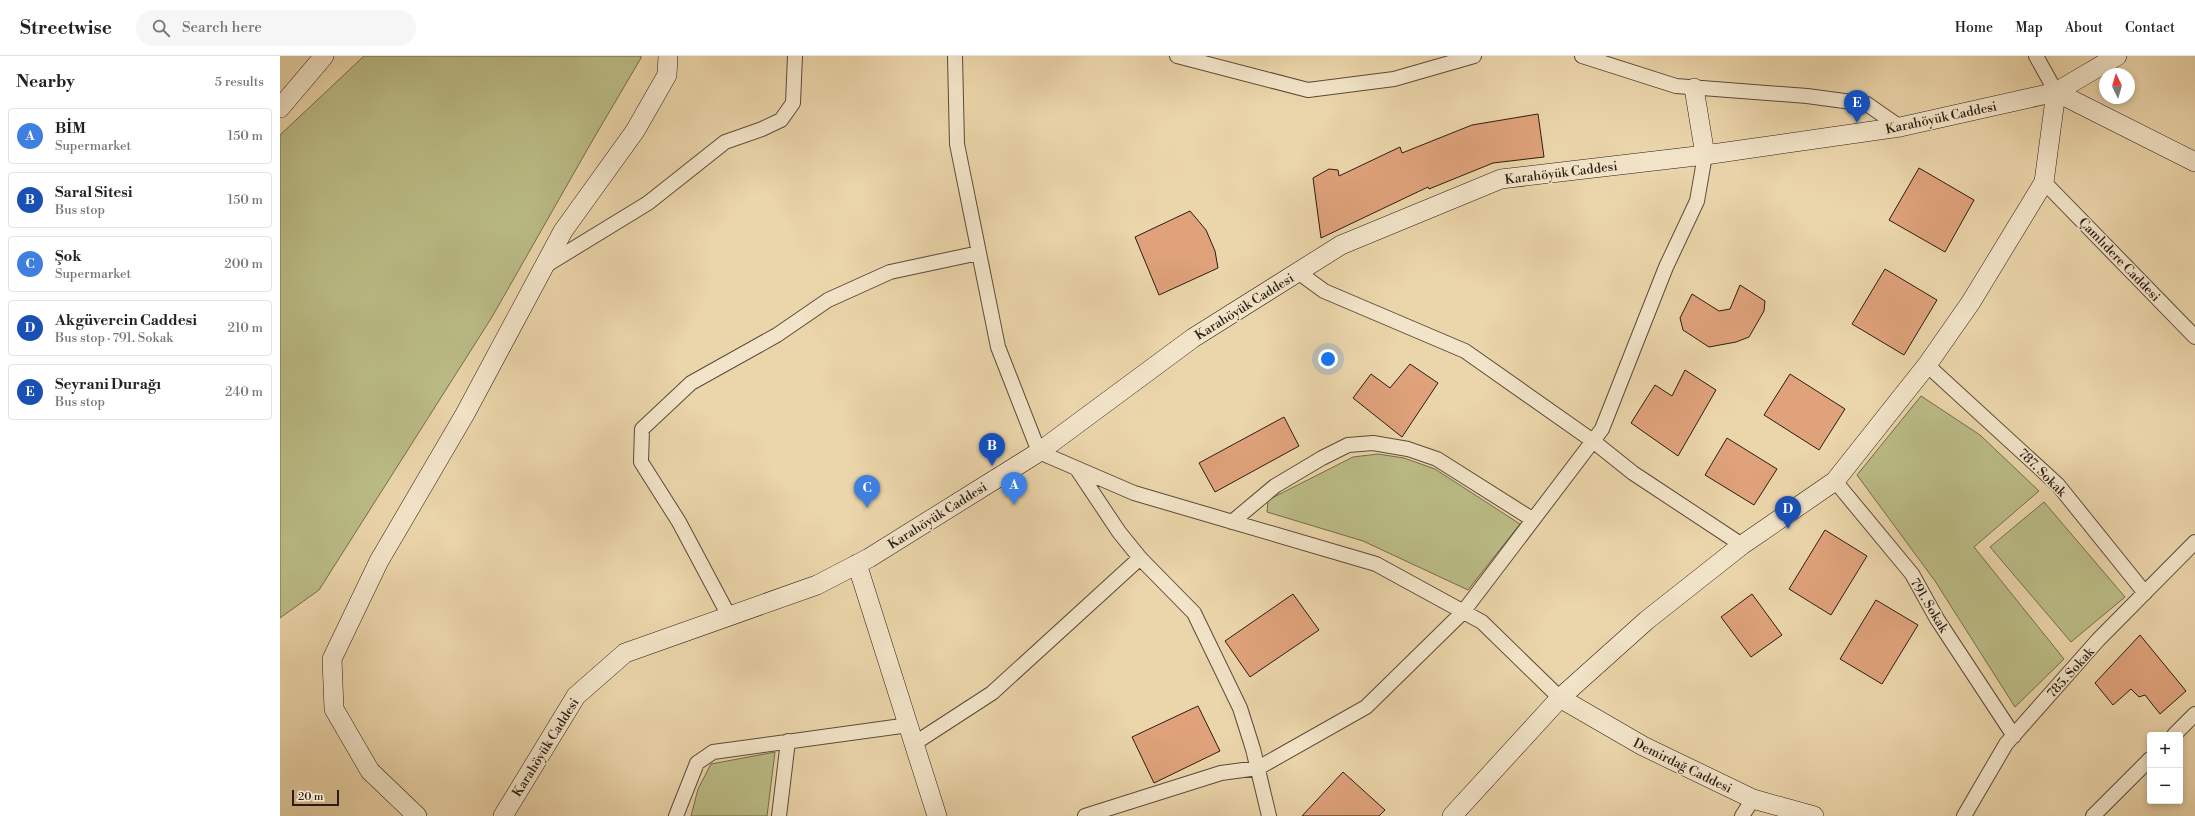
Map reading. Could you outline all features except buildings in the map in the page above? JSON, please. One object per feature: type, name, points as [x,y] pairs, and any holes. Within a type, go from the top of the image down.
[{"type":"street","points":[[417,816],[370,771],[334,709],[332,659],[379,560],[466,414],[563,231],[635,131],[667,75],[668,56]]},
{"type":"street","points":[[544,267],[648,203],[725,142],[762,129],[781,120],[793,103],[795,56]]},
{"type":"street","points":[[955,56],[957,144],[998,347],[1039,452],[1134,493],[1376,564],[1482,622],[1560,698]]},
{"type":"street","points":[[1177,56],[1308,90],[1394,79],[1474,56]]},
{"type":"street","points":[[1582,56],[1676,86],[1807,96],[1868,104],[1900,127]]},
{"type":"street","points":[[2036,56],[2056,92],[2195,162]]},
{"type":"street","name":"Karahöyük Caddesi","points":[[503,816],[576,696],[625,653],[817,585],[857,564],[1039,452],[1193,338],[1341,245],[1501,179],[1704,155],[1900,127],[2056,92],[2117,56]]},
{"type":"street","points":[[280,108],[323,57]]},
{"type":"street","points":[[1085,816],[1221,773],[1258,768],[1366,707],[1463,612],[1532,519],[1602,429],[1666,267],[1697,201],[1704,155],[1694,88]]},
{"type":"street","points":[[1452,816],[1560,698],[1647,620],[1742,545],[1835,481],[1927,365],[1971,302],[2044,182],[2056,92]]},
{"type":"street","name":"Çamlıdere Caddesi","points":[[2044,182],[2195,337]]},
{"type":"street","points":[[729,616],[679,522],[641,462],[642,429],[691,383],[777,335],[828,300],[890,272],[979,253]]},
{"type":"street","points":[[1298,272],[1324,290],[1465,351],[1593,441],[1633,473],[1742,545]]},
{"type":"street","name":"787. Sokak","points":[[1927,365],[2058,485],[2145,593]]},
{"type":"street","points":[[1232,522],[1275,486],[1322,458],[1348,445],[1373,443],[1408,449],[1437,459],[1532,519]]},
{"type":"street","points":[[1077,469],[1119,532],[1140,558],[1194,613],[1240,708],[1258,768],[1270,816]]},
{"type":"street","name":"791. Sokak","points":[[1835,481],[1912,574],[1937,619],[2014,736]]},
{"type":"street","name":"785. Sokak","points":[[1964,816],[2006,744],[2098,640],[2195,542]]},
{"type":"street","points":[[915,743],[992,693],[1140,558]]},
{"type":"street","points":[[857,564],[937,816]]},
{"type":"street","name":"Demirdağ Caddesi","points":[[1560,698],[1643,746],[1753,799],[1814,816]]},
{"type":"street","points":[[2177,732],[2195,714]]},
{"type":"street","points":[[676,816],[697,763],[713,752],[909,725]]},
{"type":"street","points":[[779,816],[788,741]]},
{"type":"street","points":[[2093,816],[2147,762]]},
{"type":"street","points":[[1742,816],[1753,799]]},
{"type":"green space","points":[[364,56],[641,56],[641,58],[492,317],[319,590],[280,618],[280,135]]},
{"type":"green space","points":[[1921,396],[1980,435],[2039,491],[1974,547],[2064,659],[2015,707],[1935,581],[1857,475]]},
{"type":"green space","points":[[1378,454],[1404,458],[1435,469],[1520,524],[1468,590],[1363,541],[1267,512],[1268,500],[1353,457]]},
{"type":"green space","points":[[2044,502],[2125,597],[2071,642],[1990,547]]},
{"type":"green space","points":[[775,752],[767,816],[691,816],[698,789],[711,764]]},
{"type":"place","name":"Seyrani Durağı","points":[[1857,123]]},
{"type":"place","name":"Saral Sitesi","points":[[992,466]]},
{"type":"place","name":"BİM","points":[[1014,505]]},
{"type":"place","name":"Şok","points":[[867,508]]},
{"type":"place","name":"Akgüvercin Caddesi","points":[[1788,529]]}]
